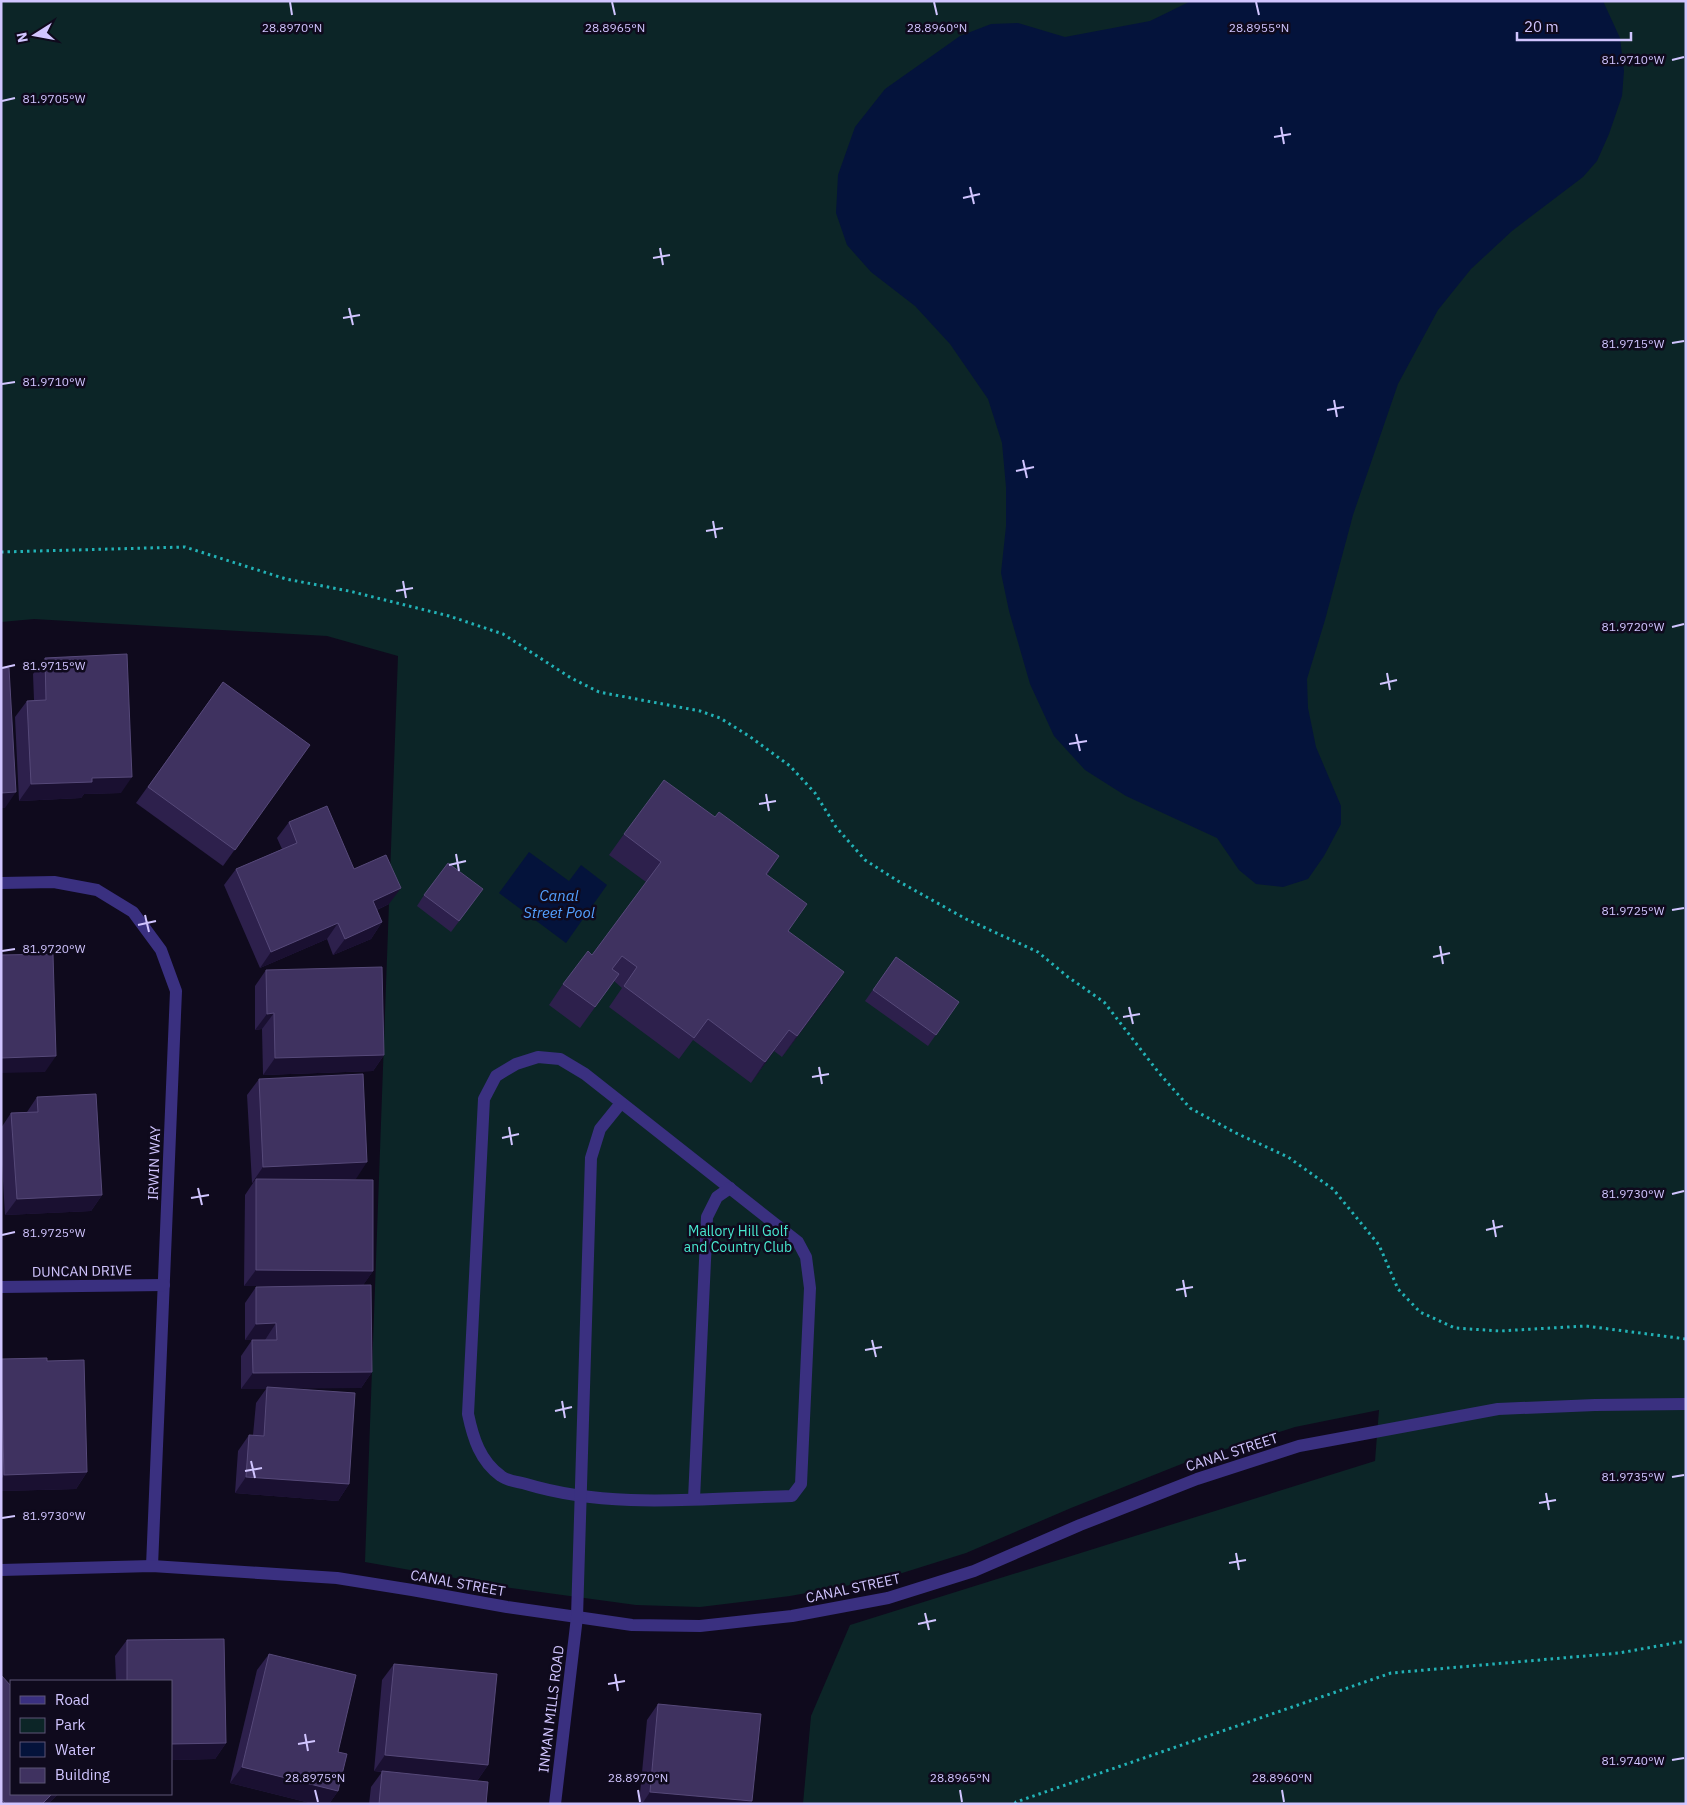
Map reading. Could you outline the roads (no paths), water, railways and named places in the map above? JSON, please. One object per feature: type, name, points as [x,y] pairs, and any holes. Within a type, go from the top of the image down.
[{"type":"street","name":"IRWIN WAY","points":[[1,883],[54,882],[97,890],[133,912],[161,950],[176,991],[152,1566]]},
{"type":"street","points":[[538,1057],[560,1060],[585,1074],[621,1102],[798,1242],[806,1257],[810,1288],[802,1484],[792,1496],[627,1500],[580,1496],[547,1490],[502,1477],[482,1457],[472,1435],[468,1414],[484,1099],[496,1076],[516,1064],[538,1057]]},
{"type":"street","name":"INMAN MILLS ROAD","points":[[555,1804],[577,1617],[591,1158],[600,1129],[621,1102]]},
{"type":"street","points":[[694,1499],[707,1218],[718,1197],[730,1188]]},
{"type":"street","name":"DUNCAN DRIVE","points":[[1,1286],[164,1285]]},
{"type":"street","name":"CANAL STREET","points":[[1,1570],[152,1566],[337,1578],[507,1607],[632,1625],[700,1626],[792,1616],[888,1598],[974,1571],[1080,1525],[1197,1479],[1299,1446],[1498,1409],[1686,1404]]},
{"type":"water","points":[[1191,1],[1603,1],[1620,38],[1624,71],[1622,96],[1609,134],[1597,161],[1583,177],[1512,231],[1471,269],[1438,310],[1398,384],[1353,515],[1307,679],[1308,708],[1316,747],[1341,806],[1341,824],[1324,856],[1308,879],[1283,887],[1256,884],[1239,870],[1217,838],[1126,796],[1085,770],[1054,736],[1030,684],[1009,611],[1001,573],[1006,526],[1006,487],[1002,443],[988,399],[950,344],[915,306],[871,272],[847,245],[836,213],[838,175],[855,127],[885,89],[960,36],[991,24],[1018,23],[1065,37],[1150,21]]},
{"type":"water","name":"Canal Street Pool","points":[[529,852],[569,881],[581,865],[607,885],[566,943],[499,893]]},
{"type":"park label","name":"Mallory Hill Golf and Country Club","points":[[738,1240]]}]
